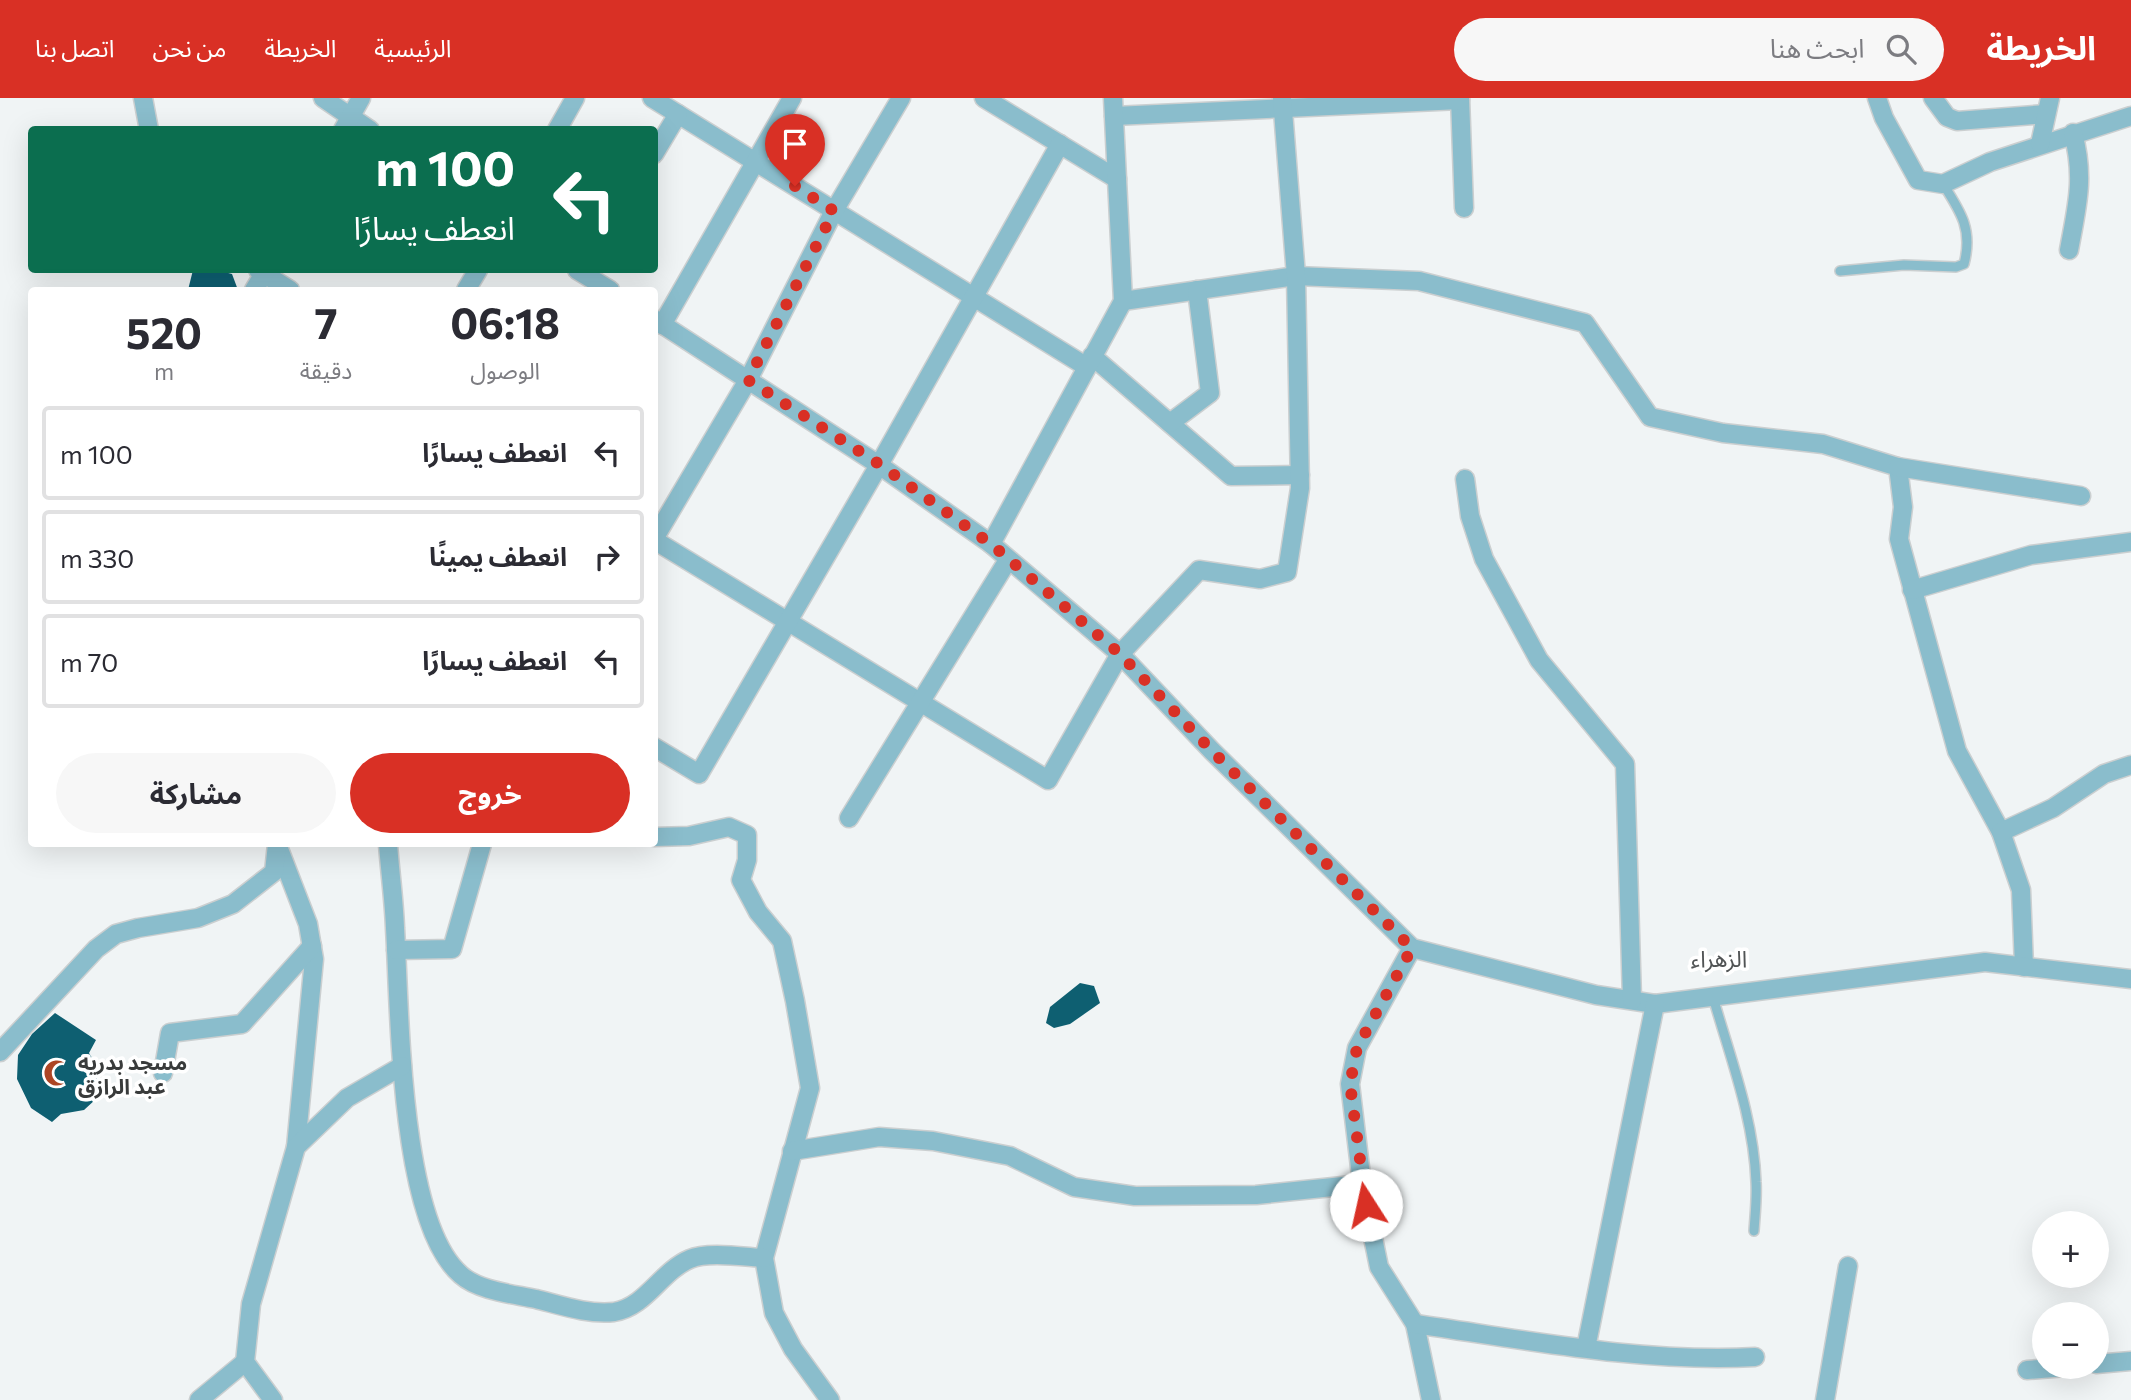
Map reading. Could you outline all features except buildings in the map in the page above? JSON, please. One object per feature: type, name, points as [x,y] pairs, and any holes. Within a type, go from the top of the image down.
[{"type":"street","points":[[143,98],[148,126]]},
{"type":"street","points":[[323,98],[347,123],[361,98]]},
{"type":"street","points":[[559,126],[575,98]]},
{"type":"street","points":[[652,98],[973,297],[1089,362],[1170,423],[1231,476],[1300,475]]},
{"type":"street","points":[[792,98],[658,322],[879,464],[991,544],[1120,654],[1212,751],[1412,948],[1596,995],[1655,1004],[1985,962],[2131,979]]},
{"type":"street","points":[[658,532],[748,380],[834,211],[901,98]]},
{"type":"street","points":[[984,98],[1117,179]]},
{"type":"street","points":[[1877,98],[1884,118],[1918,180],[1943,184],[1990,162],[2131,114],[2126,98]]},
{"type":"street","points":[[1933,98],[1947,117],[1957,121],[2048,106],[2040,144]]},
{"type":"street","points":[[991,544],[1122,301],[1113,107],[1460,99],[1464,208]]},
{"type":"street","points":[[658,541],[1048,780],[1120,654],[1199,569],[1259,579],[1287,572],[1300,475],[1296,276],[1282,103]]},
{"type":"street","points":[[658,147],[678,114]]},
{"type":"street","points":[[2069,250],[2081,179],[2079,154],[2073,133]]},
{"type":"street","points":[[658,749],[699,774],[879,464],[1059,144]]},
{"type":"street","points":[[266,273],[286,287]]},
{"type":"street","points":[[585,273],[606,287]]},
{"type":"street","points":[[1122,301],[1296,276],[1419,281],[1585,323],[1650,417],[1723,433],[1823,444],[1898,467],[2081,496]]},
{"type":"street","points":[[1170,423],[1210,393],[1197,290]]},
{"type":"street","points":[[1898,467],[1903,507],[1899,539],[1957,751],[2001,832],[2021,890],[2024,967]]},
{"type":"street","points":[[1465,479],[1469,516],[1485,559],[1539,660],[1625,764],[1632,1000]]},
{"type":"street","points":[[1912,590],[2031,555],[2131,542]]},
{"type":"street","points":[[849,818],[1008,559]]},
{"type":"street","points":[[2001,832],[2053,808],[2104,774],[2131,765]]},
{"type":"street","points":[[658,837],[689,836],[729,827],[747,835],[747,860],[741,880],[758,912],[782,941],[810,1088],[764,1258],[774,1313],[793,1349],[830,1400]]},
{"type":"street","points":[[0,1052],[96,950],[116,934],[198,918],[233,904],[274,872],[277,847]]},
{"type":"street","points":[[273,1400],[245,1362],[251,1304],[296,1147],[314,958],[308,924],[278,847]]},
{"type":"street","points":[[388,847],[402,1066],[419,1191],[445,1259],[463,1278],[486,1287],[584,1311],[613,1312],[636,1305],[650,1290],[692,1258],[764,1258]]},
{"type":"street","points":[[396,950],[452,949],[481,847]]},
{"type":"street","points":[[163,1073],[170,1033],[242,1024],[312,946]]},
{"type":"street","points":[[1412,948],[1357,1048],[1350,1084],[1362,1184],[1379,1267],[1415,1324],[1430,1400]]},
{"type":"street","points":[[1586,1348],[1655,1004]]},
{"type":"street","points":[[296,1147],[347,1098],[402,1066]]},
{"type":"street","points":[[792,1152],[879,1137],[933,1141],[1010,1156],[1074,1187],[1135,1196],[1256,1195],[1362,1184]]},
{"type":"street","points":[[1825,1400],[1847,1266]]},
{"type":"street","points":[[1415,1324],[1586,1348],[1704,1360],[1755,1357]]},
{"type":"street","points":[[2109,1363],[2131,1361]]},
{"type":"street","points":[[199,1400],[245,1362]]},
{"type":"street","points":[[2027,1370],[2032,1370]]},
{"type":"lane","points":[[1840,271],[1904,265],[1956,267],[1964,264],[1967,229],[1964,216],[1943,184]]},
{"type":"lane","points":[[1713,997],[1738,1083],[1753,1153],[1756,1183],[1754,1231]]},
{"type":"place","name":"مسجد بدريه عبد الرازق","points":[[57,1073]]},
{"type":"district","name":"الزهراء","points":[[1719,958]]},
{"type":"route","points":[[795,186],[834,211],[748,380],[879,464],[991,544],[1120,654],[1212,751],[1412,948],[1357,1048],[1350,1084],[1366,1205]]}]
